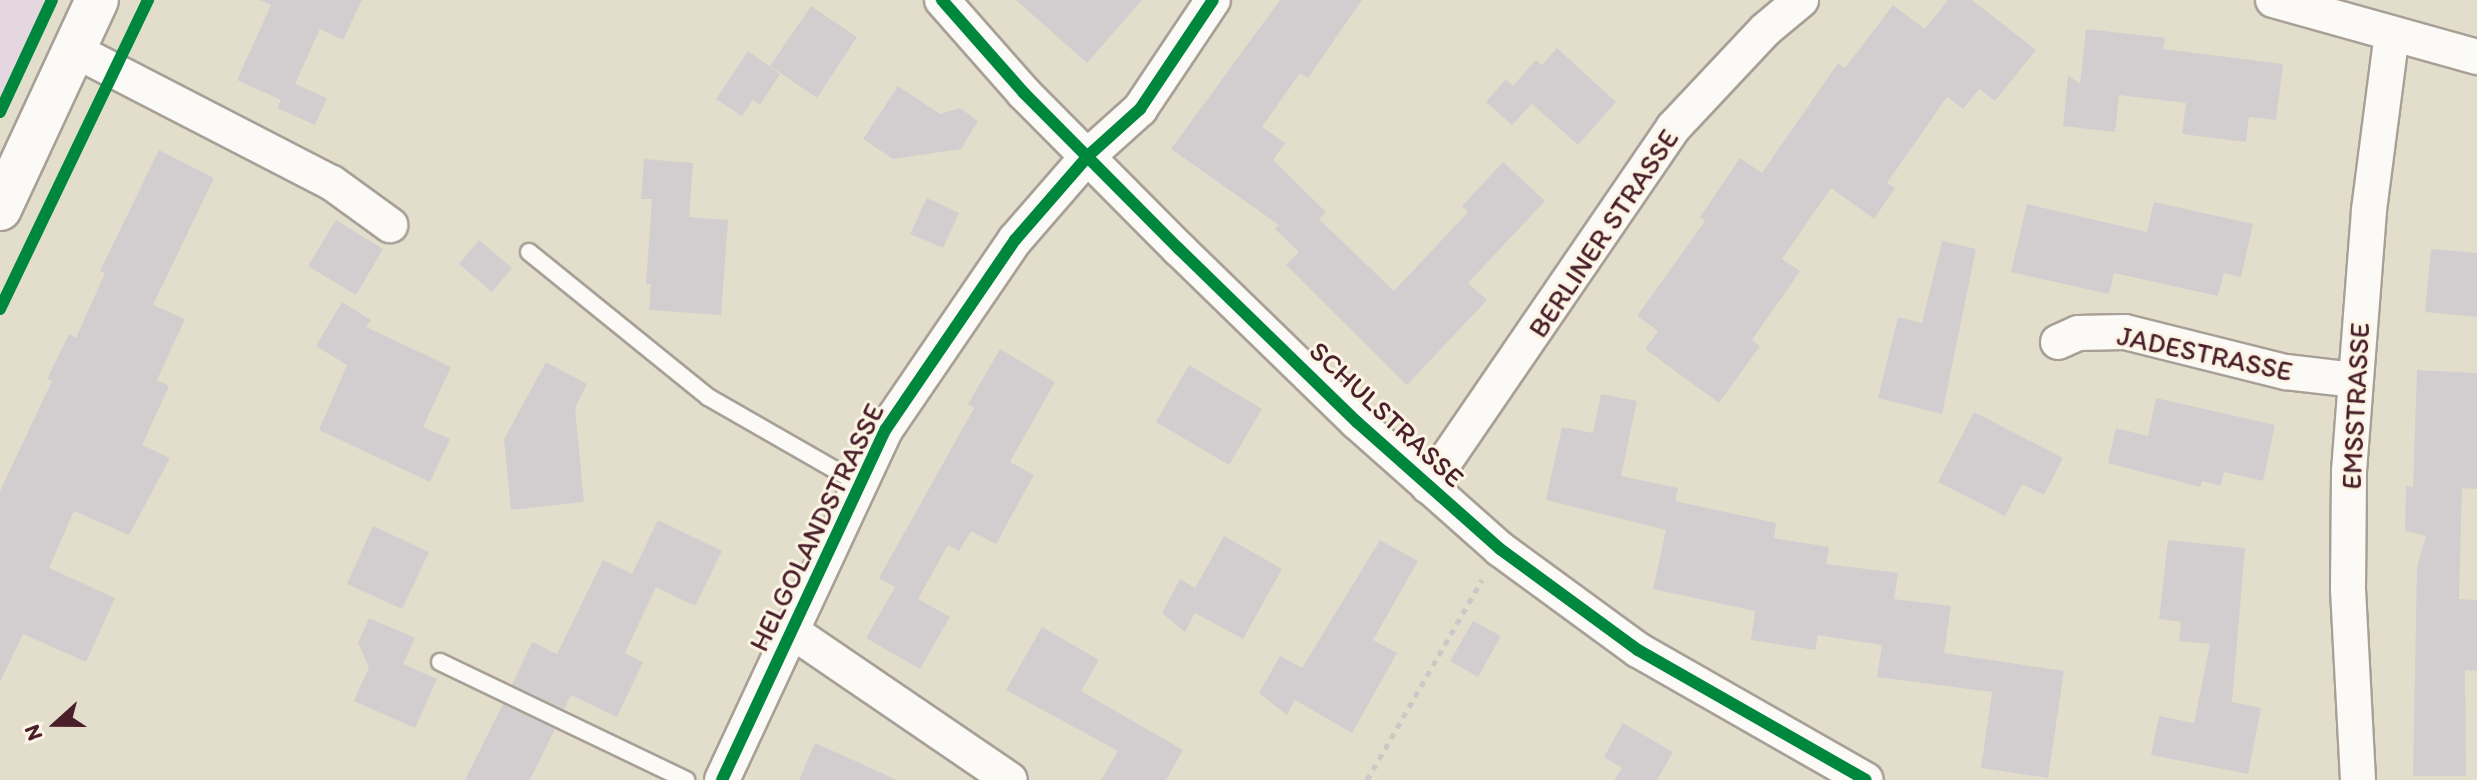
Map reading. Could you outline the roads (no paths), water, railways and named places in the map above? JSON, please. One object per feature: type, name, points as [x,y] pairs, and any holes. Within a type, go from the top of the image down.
[{"type":"street","points":[[0,209],[97,0]]},
{"type":"street","name":"SCHULSTRASSE","points":[[942,0],[1024,93],[1089,155],[1179,249],[1428,486],[1500,549],[1638,650],[1866,780]]},
{"type":"street","name":"HELGOLANDSTRASSE","points":[[722,780],[886,429],[974,297],[1089,155],[1140,109],[1213,0]]},
{"type":"street","name":"BERLINER STRASSE","points":[[1428,486],[1673,128],[1765,30],[1801,0]]},
{"type":"street","points":[[2273,0],[2477,57]]},
{"type":"street","name":"EMSSTRASSE","points":[[2358,780],[2348,589],[2354,380],[2379,108],[2392,33]]},
{"type":"street","points":[[74,50],[320,176],[390,225]]},
{"type":"street","name":"JADESTRASSE","points":[[2058,342],[2078,333],[2125,332],[2286,372],[2354,380]]},
{"type":"street","points":[[790,630],[1010,780]]},
{"type":"lane","points":[[529,252],[708,397],[860,484]]},
{"type":"lane","points":[[440,662],[686,780]]}]
